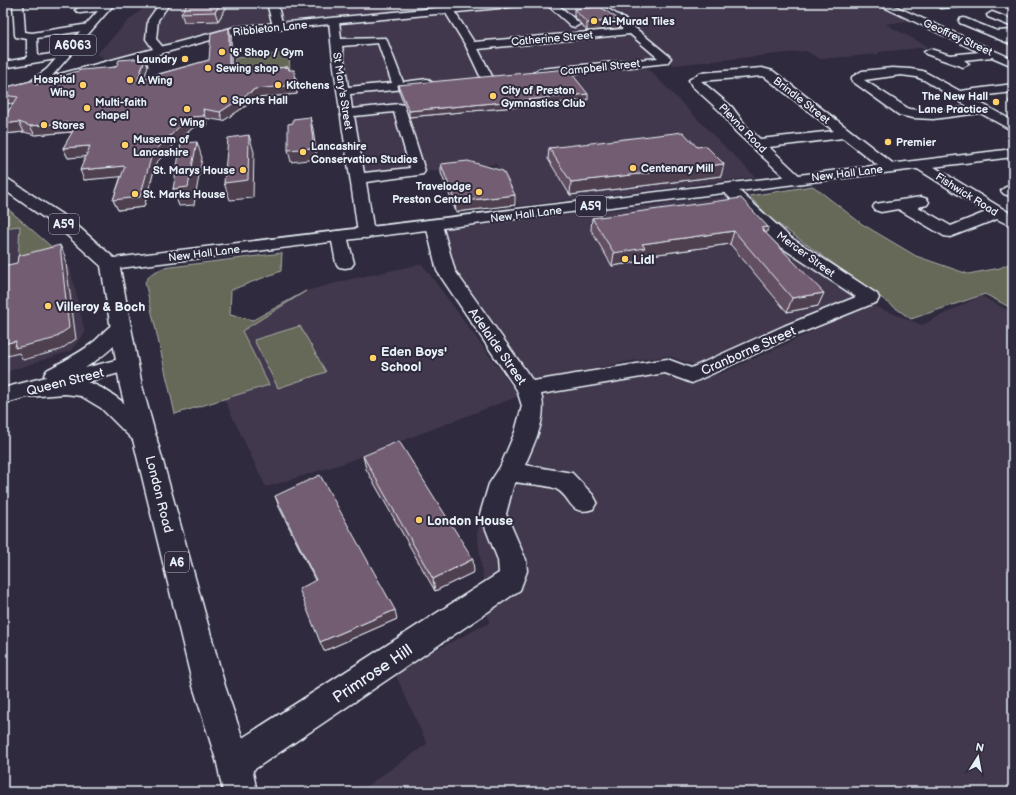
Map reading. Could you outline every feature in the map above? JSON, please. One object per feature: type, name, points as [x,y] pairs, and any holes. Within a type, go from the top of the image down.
[{"type":"main road","points":[[18,3],[14,22],[20,35],[32,36],[86,24],[79,6],[107,6]]},
{"type":"main road","points":[[160,51],[151,39],[154,20],[165,3]]},
{"type":"main road","points":[[272,3],[278,26]]},
{"type":"main road","name":"Ribbleton Lane","points":[[3,93],[236,30],[520,3]]},
{"type":"main road","points":[[550,3],[575,24],[560,25]]},
{"type":"main road","points":[[591,3],[619,20],[633,31]]},
{"type":"main road","name":"Geoffrey Street","points":[[880,3],[1013,63]]},
{"type":"main road","points":[[943,6],[969,3]]},
{"type":"main road","points":[[1005,3],[1013,6]]},
{"type":"main road","name":"A6063","points":[[34,84],[51,71],[86,24],[107,6]]},
{"type":"main road","points":[[449,10],[471,46],[487,78]]},
{"type":"main road","points":[[992,15],[1013,24]]},
{"type":"main road","name":"St Mary's Street","points":[[334,21],[346,113],[359,178],[366,233]]},
{"type":"main road","points":[[964,21],[1013,42]]},
{"type":"main road","points":[[462,32],[477,31]]},
{"type":"main road","name":"Catherine Street","points":[[471,46],[633,31]]},
{"type":"main road","name":"Campbell Street","points":[[524,74],[662,61],[665,58],[633,31]]},
{"type":"main road","points":[[996,34],[1013,33]]},
{"type":"main road","points":[[32,36],[33,59]]},
{"type":"main road","points":[[336,43],[382,40],[399,86]]},
{"type":"main road","points":[[930,52],[950,58],[962,64]]},
{"type":"main road","points":[[950,58],[994,54]]},
{"type":"main road","points":[[3,65],[64,55]]},
{"type":"main road","name":"A6063","points":[[51,71],[59,74],[74,73]]},
{"type":"main road","name":"Brindle Street","points":[[700,76],[762,72],[769,74],[890,168]]},
{"type":"main road","points":[[981,109],[922,116],[904,112],[858,81],[858,77],[862,75],[918,72],[927,75],[957,95],[1013,127]]},
{"type":"main road","points":[[471,79],[502,76]]},
{"type":"main road","name":"Plevna Road","points":[[700,76],[695,80],[696,82],[727,110],[741,129],[796,180]]},
{"type":"main road","points":[[343,91],[439,82]]},
{"type":"main road","points":[[957,95],[1013,88]]},
{"type":"main road","points":[[346,113],[399,108],[418,171],[359,178]]},
{"type":"main road","points":[[757,144],[846,134]]},
{"type":"main road","name":"New Hall Lane","points":[[110,264],[1013,153]]},
{"type":"main road","name":"Fishwick Road","points":[[921,165],[996,214],[1013,222]]},
{"type":"main road","name":"A59","points":[[3,182],[66,225],[110,264]]},
{"type":"main road","name":"Mercer Street","points":[[729,189],[784,241],[870,298]]},
{"type":"main road","points":[[881,207],[921,202]]},
{"type":"main road","points":[[901,204],[950,232],[996,214]]},
{"type":"main road","name":"Adelaide Street","points":[[434,225],[446,271],[528,389],[533,406],[527,432],[510,472],[500,484],[493,514],[496,524],[504,537],[512,560],[513,570],[510,581]]},
{"type":"main road","points":[[339,236],[345,263]]},
{"type":"main road","points":[[115,292],[143,269],[169,257]]},
{"type":"main road","name":"London Road","points":[[110,264],[131,386],[209,686],[237,777]]},
{"type":"main road","name":"Cranborne Street","points":[[528,389],[667,366],[692,376],[791,330],[870,298]]},
{"type":"main road","points":[[28,390],[91,355],[112,338],[120,327]]},
{"type":"main road","name":"Queen Street","points":[[3,396],[127,364]]},
{"type":"main road","points":[[28,390],[64,387],[86,389],[102,397],[145,438]]},
{"type":"main road","points":[[510,472],[564,480],[584,502]]},
{"type":"main road","name":"Primrose Hill","points":[[237,777],[292,726],[510,581]]},
{"type":"shaded area","points":[[875,3],[914,20],[885,24],[929,47],[878,52],[880,54],[820,59],[806,51],[674,65],[671,63],[644,65],[755,177],[519,206],[496,164],[367,178],[345,82],[337,19],[233,27],[109,60],[97,54],[130,19],[149,4],[139,4]]},
{"type":"shaded area","points":[[731,196],[765,233],[857,295],[697,366],[669,356],[630,361],[535,381],[449,266],[440,230]]},
{"type":"shaded area","points":[[3,206],[17,216],[54,249],[70,268],[85,333],[70,351],[3,373]]},
{"type":"shaded area","name":"Eden Boys' School","points":[[422,264],[519,396],[341,464],[266,487],[224,399],[269,385],[242,331],[306,291],[347,280]]},
{"type":"shaded area","points":[[981,296],[1013,313],[1013,792],[358,792],[427,744],[394,671],[489,623],[477,533],[494,476],[543,396],[669,371],[692,376],[720,374],[868,304],[922,325]]},
{"type":"green space","points":[[289,53],[290,72],[238,77],[234,67],[235,58]]},
{"type":"green space","points":[[813,186],[862,224],[916,256],[968,274],[1000,268],[1013,262],[1013,309],[985,294],[911,319],[771,219],[749,196]]},
{"type":"green space","points":[[8,209],[54,249],[18,262],[20,226],[3,228],[3,210]]},
{"type":"green space","points":[[282,253],[281,271],[231,290],[230,315],[253,320],[306,291],[242,331],[269,385],[175,414],[145,282],[151,274],[163,268]]},
{"type":"green space","points":[[300,326],[326,372],[278,388],[254,340]]},
{"type":"building","points":[[188,3],[221,3],[215,12],[181,13]]},
{"type":"building","points":[[600,7],[620,20],[587,23],[574,9]]},
{"type":"building","points":[[229,28],[229,64],[244,71],[288,67],[289,70],[294,70],[295,85],[255,89],[220,112],[203,109],[204,116],[191,117],[152,154],[140,197],[113,200],[125,166],[80,170],[90,146],[63,148],[78,122],[30,126],[19,122],[3,124],[3,119],[18,97],[3,95],[3,90],[11,86],[39,79],[35,85],[81,70],[116,67],[119,60],[145,58],[138,80],[209,60],[211,33]]},
{"type":"building","name":"City of Preston Gymnastics Club","points":[[568,69],[588,94],[409,111],[398,85]]},
{"type":"building","points":[[310,117],[314,148],[288,150],[288,124],[293,123],[293,119]]},
{"type":"building","name":"Centenary Mill","points":[[683,132],[697,147],[706,146],[724,164],[571,182],[549,148]]},
{"type":"building","points":[[249,135],[248,180],[224,183],[228,138]]},
{"type":"building","points":[[197,142],[188,187],[173,189],[181,143]]},
{"type":"building","name":"Travelodge Preston Central","points":[[468,161],[503,171],[515,195],[455,202],[441,164]]},
{"type":"building","points":[[741,198],[768,227],[761,228],[824,293],[792,298],[734,231],[642,244],[645,248],[614,253],[592,218]]},
{"type":"building","name":"Villeroy & Boch","points":[[60,245],[69,328],[53,339],[15,348],[16,341],[3,344],[3,266],[17,263],[18,256]]},
{"type":"building","name":"London House","points":[[399,441],[473,559],[433,579],[363,456]]},
{"type":"building","points":[[320,475],[395,610],[320,642],[299,589],[316,580],[275,496]]},
{"type":"place","name":"Al-Murad Tiles","points":[[594,21]]},
{"type":"place","name":"'6' Shop / Gym","points":[[222,52]]},
{"type":"place","name":"Laundry","points":[[185,59]]},
{"type":"place","name":"Sewing shop","points":[[208,68]]},
{"type":"place","name":"A Wing","points":[[130,80]]},
{"type":"place","name":"Hospital Wing","points":[[83,85]]},
{"type":"place","name":"Kitchens","points":[[278,85]]},
{"type":"place","name":"City of Preston Gymnastics Club","points":[[493,96]]},
{"type":"place","name":"Sports Hall","points":[[224,100]]},
{"type":"place","name":"The New Hall Lane Practice","points":[[996,102]]},
{"type":"place","name":"Multi-faith chapel","points":[[87,108]]},
{"type":"place","name":"C Wing","points":[[187,109]]},
{"type":"place","name":"Stores","points":[[44,125]]},
{"type":"place","name":"Premier","points":[[888,142]]},
{"type":"place","name":"Museum of Lancashire","points":[[125,145]]},
{"type":"place","name":"Lancashire Conservation Studios","points":[[303,152]]},
{"type":"place","name":"Centenary Mill","points":[[633,168]]},
{"type":"place","name":"St. Marys House","points":[[243,170]]},
{"type":"place","name":"Travelodge Preston Central","points":[[479,192]]},
{"type":"place","name":"St. Marks House","points":[[135,194]]},
{"type":"place","name":"Lidl","points":[[625,259]]},
{"type":"place","name":"Villeroy & Boch","points":[[48,306]]},
{"type":"place","name":"Eden Boys' School","points":[[373,358]]},
{"type":"place","name":"London House","points":[[419,520]]}]
